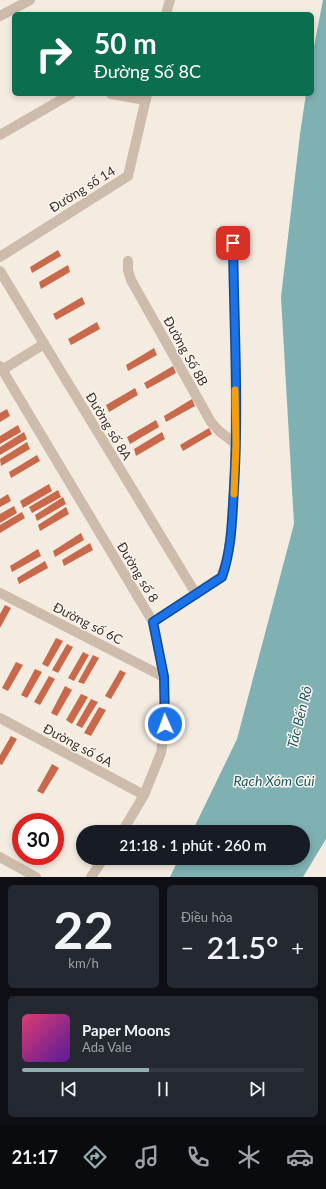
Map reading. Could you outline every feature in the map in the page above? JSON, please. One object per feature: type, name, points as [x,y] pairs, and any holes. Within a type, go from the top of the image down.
[{"type":"street","points":[[0,16],[30,0]]},
{"type":"street","points":[[167,12],[170,0]]},
{"type":"street","points":[[0,135],[68,96]]},
{"type":"street","points":[[134,96],[146,97]]},
{"type":"street","name":"Đường số 14","points":[[0,257],[128,176],[146,97]]},
{"type":"street","points":[[153,622],[222,577],[226,565],[231,541],[236,444],[233,243]]},
{"type":"street","name":"Đường Số 8B","points":[[128,261],[128,270],[131,280],[211,422],[219,431],[236,444]]},
{"type":"street","name":"Đường số 8A","points":[[0,270],[196,594]]},
{"type":"street","points":[[1,368],[44,344]]},
{"type":"street","name":"Đường số 8","points":[[1,368],[153,622],[164,677],[165,724],[161,753],[144,795],[126,825]]},
{"type":"street","name":"Đường số 6C","points":[[0,593],[164,677]]},
{"type":"street","name":"Đường số 6A","points":[[0,718],[144,795]]},
{"type":"street","points":[[0,857],[36,877]]},
{"type":"street","points":[[91,877],[99,865]]},
{"type":"water","name":"Rạch Xóm Củi","points":[[323,0],[326,0],[326,839],[303,877],[170,877],[176,865],[310,865],[310,825],[195,825],[237,739],[294,524],[281,297],[306,96],[314,96],[314,47]]},
{"type":"building","points":[[58,250],[61,256],[32,273],[30,267]]},
{"type":"building","points":[[68,265],[70,272],[41,289],[39,282]]},
{"type":"building","points":[[82,297],[85,304],[56,320],[53,314]]},
{"type":"building","points":[[97,322],[100,329],[71,345],[68,339]]},
{"type":"building","points":[[154,348],[157,355],[128,371],[126,365]]},
{"type":"building","points":[[173,366],[176,373],[147,389],[144,383]]},
{"type":"building","points":[[135,388],[138,395],[109,412],[106,405]]},
{"type":"building","points":[[192,399],[195,406],[166,422],[164,416]]},
{"type":"building","points":[[7,409],[10,416],[0,422],[0,413]]},
{"type":"building","points":[[156,420],[159,427],[130,444],[127,437]]},
{"type":"building","points":[[18,425],[21,432],[0,444],[0,436]]},
{"type":"building","points":[[209,428],[212,434],[183,451],[180,445]]},
{"type":"building","points":[[24,432],[27,439],[0,455],[0,447]]},
{"type":"building","points":[[162,432],[165,439],[136,456],[134,449]]},
{"type":"building","points":[[27,442],[30,449],[1,466],[0,459]]},
{"type":"building","points":[[37,455],[40,461],[11,478],[9,472]]},
{"type":"building","points":[[49,484],[52,491],[23,508],[20,501]]},
{"type":"building","points":[[58,490],[61,497],[32,513],[29,507]]},
{"type":"building","points":[[8,494],[11,501],[0,507],[0,499]]},
{"type":"building","points":[[63,497],[66,504],[37,521],[35,515]]},
{"type":"building","points":[[14,506],[17,513],[0,523],[0,514]]},
{"type":"building","points":[[66,507],[69,514],[40,531],[38,525]]},
{"type":"building","points":[[22,512],[25,518],[0,533],[0,525]]},
{"type":"building","points":[[81,533],[84,540],[55,557],[53,551]]},
{"type":"building","points":[[90,543],[93,550],[64,566],[62,560]]},
{"type":"building","points":[[38,549],[41,556],[12,572],[10,566]]},
{"type":"building","points":[[45,561],[48,568],[19,584],[17,578]]},
{"type":"building","points":[[5,605],[11,608],[0,628],[0,614]]},
{"type":"building","points":[[56,638],[63,641],[48,667],[42,664]]},
{"type":"building","points":[[67,644],[73,647],[58,673],[52,670]]},
{"type":"building","points":[[83,652],[89,655],[74,681],[68,678]]},
{"type":"building","points":[[93,655],[99,658],[84,684],[78,682]]},
{"type":"building","points":[[16,662],[23,665],[8,691],[2,688]]},
{"type":"building","points":[[35,669],[42,672],[27,698],[21,695]]},
{"type":"building","points":[[120,670],[126,673],[111,699],[105,696]]},
{"type":"building","points":[[49,676],[55,679],[40,705],[34,702]]},
{"type":"building","points":[[65,686],[72,690],[57,716],[51,713]]},
{"type":"building","points":[[81,694],[88,697],[72,724],[66,720]]},
{"type":"building","points":[[91,699],[98,702],[82,728],[76,725]]},
{"type":"building","points":[[99,707],[106,710],[91,736],[84,733]]},
{"type":"building","points":[[11,736],[17,739],[2,765],[0,764],[0,755]]},
{"type":"building","points":[[52,764],[59,768],[43,794],[37,791]]},
{"type":"slow traffic","points":[[234,494],[236,444],[235,390]]},
{"type":"route","points":[[165,724],[164,677],[153,622],[222,577],[231,541],[236,444],[233,243]]},
{"type":"water label","name":"Tắc Bến Rô","points":[[299,717]]}]
